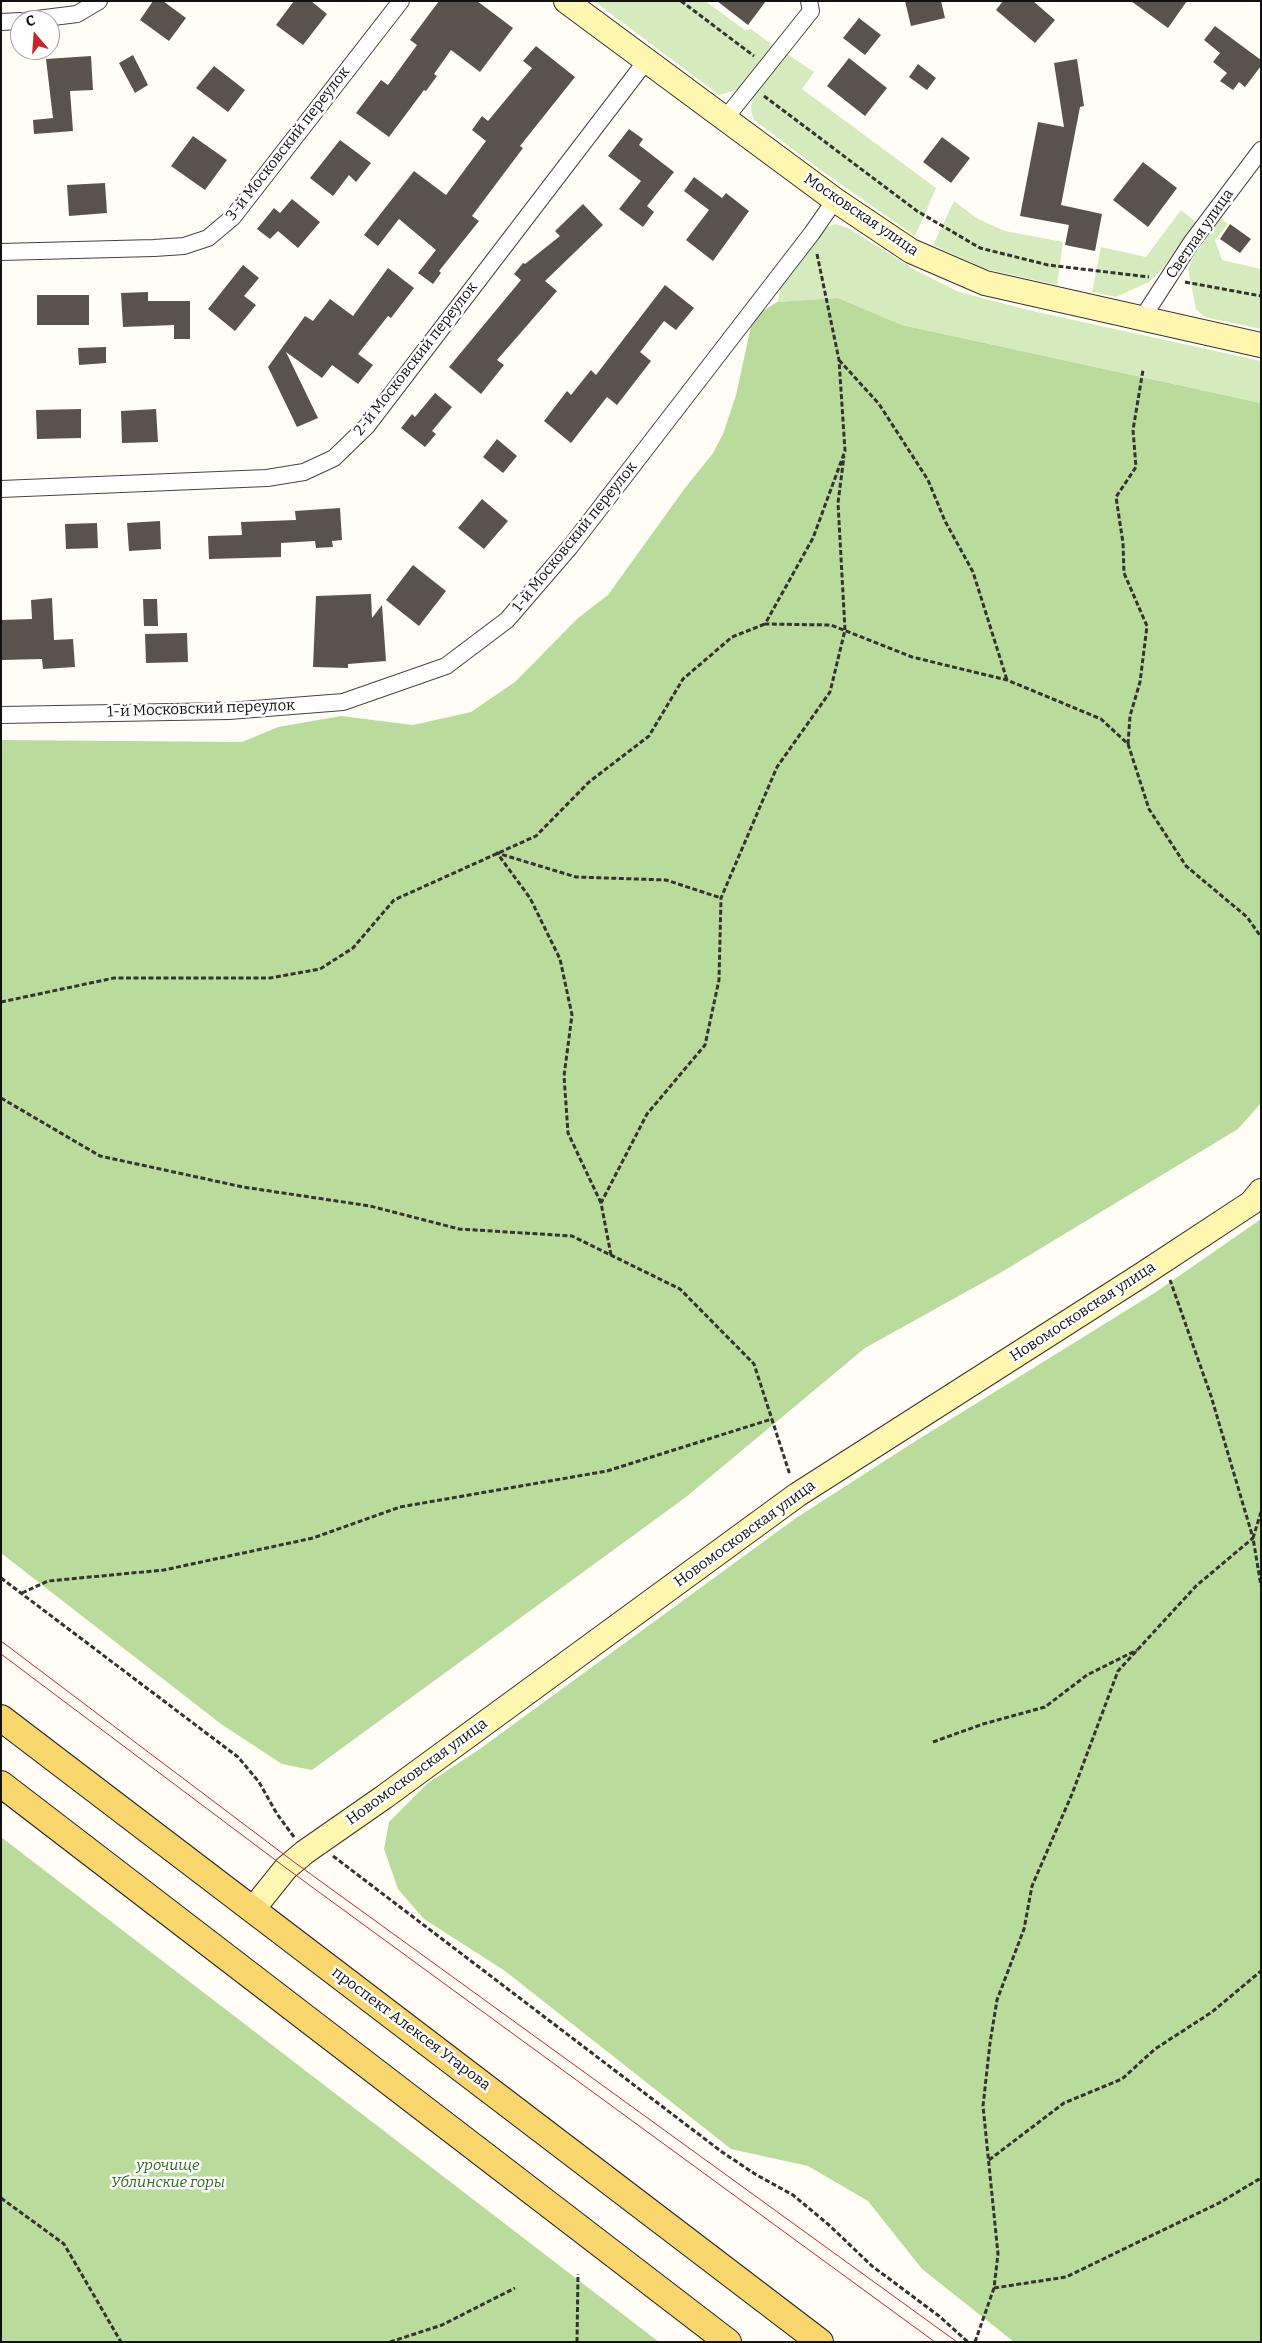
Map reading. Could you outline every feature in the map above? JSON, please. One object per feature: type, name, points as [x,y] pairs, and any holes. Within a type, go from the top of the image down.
[{"type":"main road","name":"проспект Алексея Угарова","points":[[1,1718],[820,2342]]},
{"type":"main road","points":[[1,1784],[728,2342]]},
{"type":"street","points":[[60,16],[77,14],[99,1]]},
{"type":"street","name":"3-й Московский переулок","points":[[1,252],[184,246],[208,238],[233,217],[401,1]]},
{"type":"street","name":"Московская улица","points":[[566,1],[724,120],[910,252],[985,283],[1141,320],[1261,345]]},
{"type":"street","points":[[724,120],[811,11],[809,1]]},
{"type":"street","name":"2-й Московский переулок","points":[[1,488],[267,478],[304,472],[334,458],[367,426],[646,61]]},
{"type":"street","name":"Светлая улица","points":[[1141,320],[1191,243],[1261,150]]},
{"type":"street","name":"1-й Московский переулок","points":[[1,714],[229,711],[343,702],[446,666],[507,620],[570,548],[812,234],[835,200]]},
{"type":"street","name":"Новомосковская улица","points":[[253,1909],[286,1868],[311,1847],[392,1791],[797,1496],[1159,1263],[1251,1202],[1261,1191]]},
{"type":"path","points":[[681,1],[766,66]]},
{"type":"path","points":[[751,85],[917,211],[980,248],[1048,265],[1167,279],[1261,296]]},
{"type":"path","points":[[601,1203],[647,1114],[705,1045],[719,980],[721,898],[776,767],[830,692],[845,630],[838,503],[845,451],[839,360],[812,234]]},
{"type":"path","points":[[839,360],[878,404],[928,480],[945,522],[973,572],[1007,680]]},
{"type":"path","points":[[1143,370],[1133,430],[1136,467],[1116,497],[1124,573],[1147,626],[1140,682],[1130,716],[1128,744],[1149,809],[1186,866],[1247,916],[1261,937]]},
{"type":"path","points":[[765,624],[813,538],[845,451]]},
{"type":"path","points":[[1,1002],[114,978],[270,978],[320,969],[352,948],[394,900],[536,836],[589,782],[649,736],[683,679],[732,637],[765,624],[831,625],[912,657],[1007,680],[1101,719],[1128,744]]},
{"type":"path","points":[[497,853],[576,877],[666,880],[721,898]]},
{"type":"path","points":[[497,853],[530,898],[560,959],[572,1016],[564,1076],[568,1133],[601,1203],[611,1255]]},
{"type":"path","points":[[1,1098],[100,1156],[243,1188],[370,1206],[459,1229],[572,1236],[611,1255],[680,1290],[754,1364],[797,1496]]},
{"type":"path","points":[[1159,1263],[1169,1278],[1189,1331],[1253,1538],[1261,1586]]},
{"type":"path","points":[[22,1593],[48,1581],[164,1570],[313,1538],[400,1507],[607,1471],[772,1419]]},
{"type":"path","points":[[975,2342],[994,2288],[998,2254],[982,2106],[997,2000],[1024,1929],[1032,1886],[1072,1794],[1118,1671],[1196,1586],[1253,1538],[1261,1512]]},
{"type":"path","points":[[1,1578],[238,1757],[259,1782],[277,1814],[311,1847],[505,1988],[722,2152],[755,2174],[793,2195],[829,2224],[872,2266],[939,2316],[968,2342]]},
{"type":"path","points":[[934,1742],[983,1724],[1045,1707],[1088,1675],[1140,1648]]},
{"type":"path","points":[[989,2160],[1064,2103],[1122,2079],[1155,2050],[1212,2012],[1261,1971]]},
{"type":"path","points":[[994,2288],[1066,2277],[1219,2203],[1261,2178]]},
{"type":"path","points":[[1,2198],[64,2244],[121,2342]]},
{"type":"path","points":[[577,2342],[578,2274]]},
{"type":"path","points":[[390,2342],[442,2325],[516,2288]]},
{"type":"green space","points":[[594,1],[705,1],[745,30],[751,29],[774,46],[739,89],[719,95]]},
{"type":"green space","points":[[784,52],[814,72],[802,89],[936,188],[915,236],[822,171],[754,120],[751,111],[752,97]]},
{"type":"green space","points":[[954,201],[978,219],[1005,231],[1063,242],[1057,285],[986,269],[933,245]]},
{"type":"green space","points":[[1181,210],[1196,222],[1163,268],[1149,282],[1116,297],[1092,292],[1101,247],[1146,257]]},
{"type":"green space","points":[[1221,218],[1228,224],[1215,240],[1222,260],[1261,269],[1261,329],[1204,317],[1196,309],[1188,269],[1194,256]]},
{"type":"green space","points":[[835,224],[848,228],[917,271],[959,292],[1028,310],[1261,361],[1261,403],[902,325],[838,298],[778,302],[781,281],[819,231]]},
{"type":"green space","points":[[838,298],[902,325],[1261,403],[1261,1103],[1238,1129],[1000,1273],[865,1348],[686,1497],[312,1770],[282,1764],[221,1724],[1,1553],[1,740],[242,742],[278,727],[341,716],[413,725],[471,712],[515,682],[578,618],[608,595],[685,488],[713,453],[723,434],[736,395],[753,317],[777,302]]},
{"type":"green space","points":[[1261,1219],[1261,2342],[1014,2342],[922,2269],[868,2201],[808,2166],[731,2149],[505,1971],[424,1919],[398,1889],[384,1849],[389,1822],[428,1783],[477,1751],[796,1518],[914,1442],[1156,1292]]},
{"type":"green space","name":"урочище Ублинские горы","points":[[1,1837],[659,2342],[1,2342]]},
{"type":"building","points":[[153,1],[163,1],[186,18],[169,41],[140,20]]},
{"type":"building","points":[[294,1],[311,1],[327,14],[303,45],[276,25]]},
{"type":"building","points":[[439,1],[477,1],[513,28],[480,72],[451,50],[434,74],[437,76],[426,91],[424,90],[389,137],[356,113],[381,80],[388,85],[417,45],[410,40]]},
{"type":"building","points":[[717,1],[766,1],[748,25]]},
{"type":"building","points":[[905,1],[941,1],[945,18],[911,26]]},
{"type":"building","points":[[1003,1],[1033,1],[1055,20],[1035,43],[996,10]]},
{"type":"building","points":[[1131,1],[1187,1],[1168,28]]},
{"type":"building","points":[[859,18],[881,35],[865,55],[843,38]]},
{"type":"building","points":[[1215,26],[1261,60],[1261,66],[1245,87],[1239,82],[1233,90],[1220,81],[1227,73],[1213,62],[1220,53],[1204,40]]},
{"type":"building","points":[[536,46],[575,77],[520,146],[523,148],[472,216],[479,221],[439,271],[441,273],[433,284],[418,273],[436,250],[399,219],[378,246],[364,235],[414,171],[446,195],[486,141],[472,130],[482,116],[488,121],[532,68],[523,61]]},
{"type":"building","points":[[133,55],[148,85],[135,93],[119,63]]},
{"type":"building","points":[[91,56],[93,90],[70,91],[73,131],[34,134],[33,120],[53,118],[46,60],[60,60],[60,58]]},
{"type":"building","points":[[849,58],[887,88],[865,116],[827,86]]},
{"type":"building","points":[[1077,59],[1084,106],[1080,107],[1061,205],[1102,214],[1095,251],[1065,245],[1069,225],[1020,216],[1038,122],[1064,127],[1054,63]]},
{"type":"building","points":[[918,64],[936,78],[927,90],[909,77]]},
{"type":"building","points":[[214,66],[245,90],[228,112],[196,88]]},
{"type":"building","points":[[629,129],[643,139],[639,145],[674,172],[647,206],[654,212],[643,227],[619,209],[641,181],[608,156]]},
{"type":"building","points":[[193,136],[227,160],[205,190],[171,166]]},
{"type":"building","points":[[942,137],[970,158],[951,183],[923,162]]},
{"type":"building","points":[[340,140],[371,163],[356,182],[349,175],[333,196],[310,178]]},
{"type":"building","points":[[1143,162],[1177,188],[1148,227],[1113,200]]},
{"type":"building","points":[[694,177],[722,198],[726,193],[749,211],[713,261],[686,240],[709,210],[684,191]]},
{"type":"building","points":[[105,183],[107,213],[69,216],[67,185]]},
{"type":"building","points":[[292,199],[320,222],[298,248],[278,231],[270,239],[257,229],[274,208],[280,213]]},
{"type":"building","points":[[583,204],[603,225],[545,281],[557,291],[497,360],[504,365],[481,394],[449,367],[521,280],[514,274],[523,263],[525,264],[560,236],[555,231]]},
{"type":"building","points":[[1230,224],[1251,239],[1240,253],[1220,239]]},
{"type":"building","points":[[243,265],[259,278],[244,296],[256,305],[235,331],[208,309]]},
{"type":"building","points":[[388,268],[414,288],[391,318],[388,316],[358,354],[373,365],[358,384],[332,365],[322,378],[286,352],[318,418],[297,427],[268,367],[305,316],[313,321],[330,299],[353,316]]},
{"type":"building","points":[[665,285],[694,308],[676,330],[664,321],[640,352],[651,361],[617,405],[607,397],[571,443],[544,421],[567,391],[571,395],[591,370],[596,375]]},
{"type":"building","points":[[148,292],[148,301],[190,301],[190,339],[174,339],[174,325],[123,327],[121,293]]},
{"type":"building","points":[[37,295],[89,295],[89,325],[37,325]]},
{"type":"building","points":[[106,347],[106,363],[79,365],[78,348]]},
{"type":"building","points":[[435,393],[452,407],[432,431],[436,434],[425,447],[401,428],[412,414],[415,417]]},
{"type":"building","points":[[81,409],[81,438],[37,439],[36,410]]},
{"type":"building","points":[[156,409],[158,442],[122,443],[121,411]]},
{"type":"building","points":[[497,439],[517,456],[503,473],[483,457]]},
{"type":"building","points":[[482,499],[508,521],[484,549],[458,528]]},
{"type":"building","points":[[340,508],[342,540],[332,541],[333,547],[316,548],[315,541],[281,543],[281,557],[209,559],[208,536],[242,535],[241,522],[296,520],[295,511]]},
{"type":"building","points":[[160,521],[161,549],[129,551],[127,523]]},
{"type":"building","points":[[97,523],[98,548],[66,549],[65,524]]},
{"type":"building","points":[[413,565],[446,591],[419,626],[386,600]]},
{"type":"building","points":[[371,594],[372,618],[382,605],[386,661],[348,664],[348,668],[313,667],[316,596]]},
{"type":"building","points":[[52,598],[54,640],[73,639],[75,667],[43,669],[42,659],[1,660],[1,620],[32,619],[31,600]]},
{"type":"building","points":[[143,599],[157,599],[158,626],[144,626]]},
{"type":"building","points":[[187,633],[188,662],[146,663],[145,634]]},
{"type":"tram line","points":[[1,1641],[294,1862],[957,2342]]},
{"type":"tram line","points":[[1,1654],[286,1868],[935,2342]]}]
